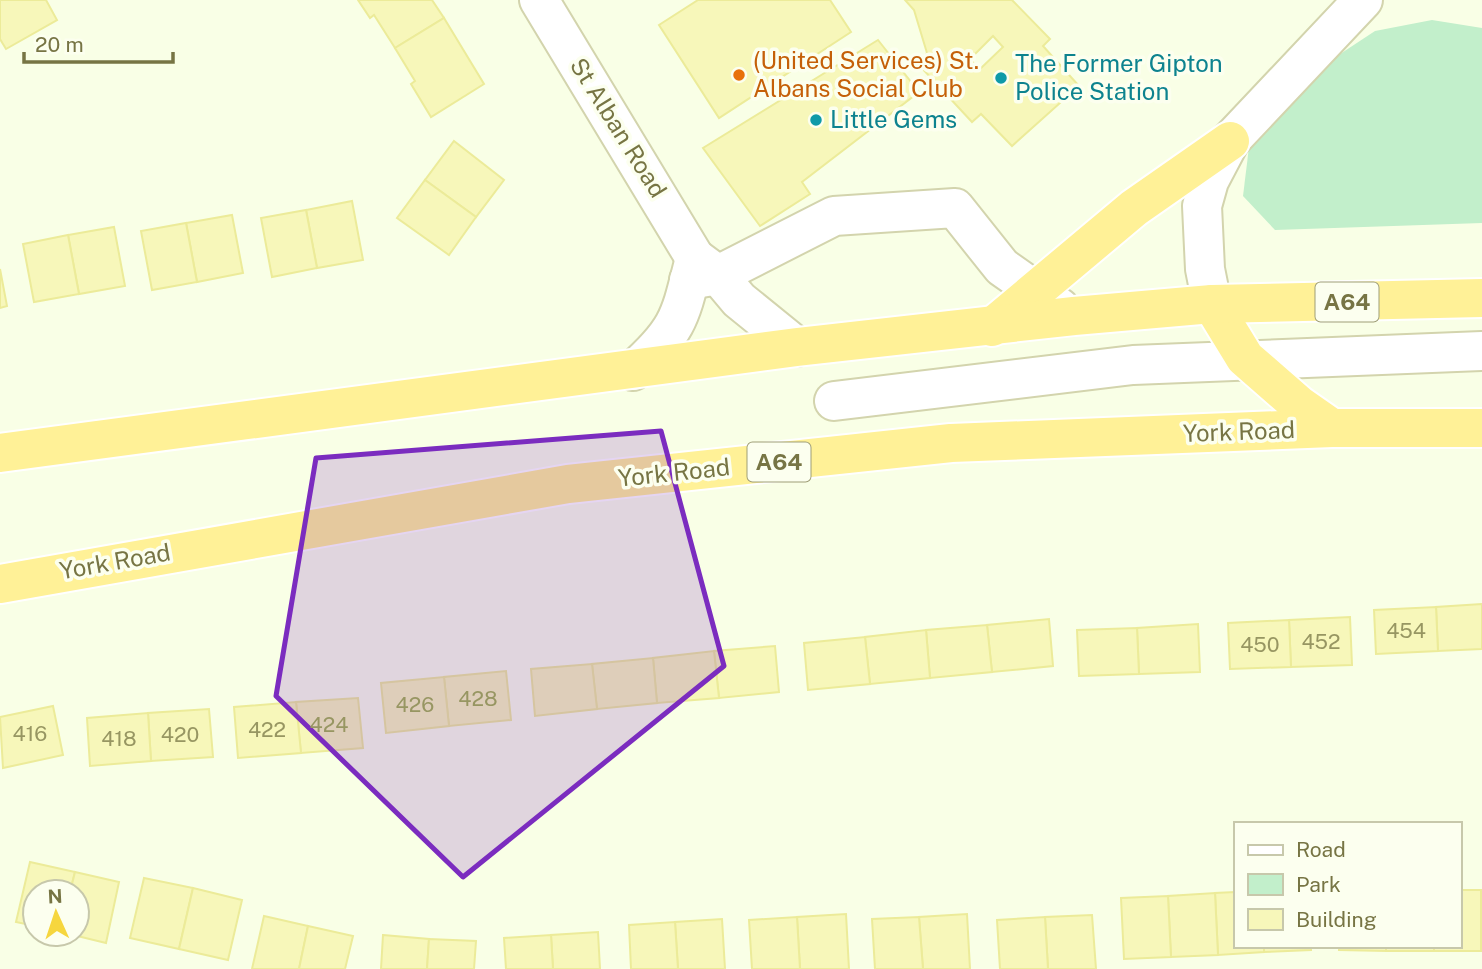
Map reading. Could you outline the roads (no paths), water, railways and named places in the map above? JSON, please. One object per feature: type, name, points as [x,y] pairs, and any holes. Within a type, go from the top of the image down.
[{"type":"highway","points":[[992,327],[1134,208],[1230,141]]},
{"type":"highway","name":"A64","points":[[0,453],[633,371],[797,347],[1074,316],[1212,304],[1482,298]]},
{"type":"highway","points":[[1212,304],[1245,358],[1299,405],[1332,428]]},
{"type":"highway","name":"York Road","points":[[0,584],[568,484],[951,443],[1332,428],[1482,428]]},
{"type":"street","points":[[1212,304],[1205,269],[1202,206],[1209,181],[1230,141],[1367,1]]},
{"type":"street","name":"St Alban Road","points":[[553,5],[701,271],[797,347]]},
{"type":"street","points":[[633,371],[664,344],[677,323],[701,271],[834,216],[955,208],[1002,267],[1034,292],[1074,316]]},
{"type":"street","points":[[834,401],[1133,365],[1245,358],[1482,351]]},
{"type":"place","name":"(United Services) St. Albans Social Club","points":[[739,75]]},
{"type":"place","name":"The Former Gipton Police Station","points":[[1001,78]]},
{"type":"place","name":"Little Gems","points":[[816,120]]}]
